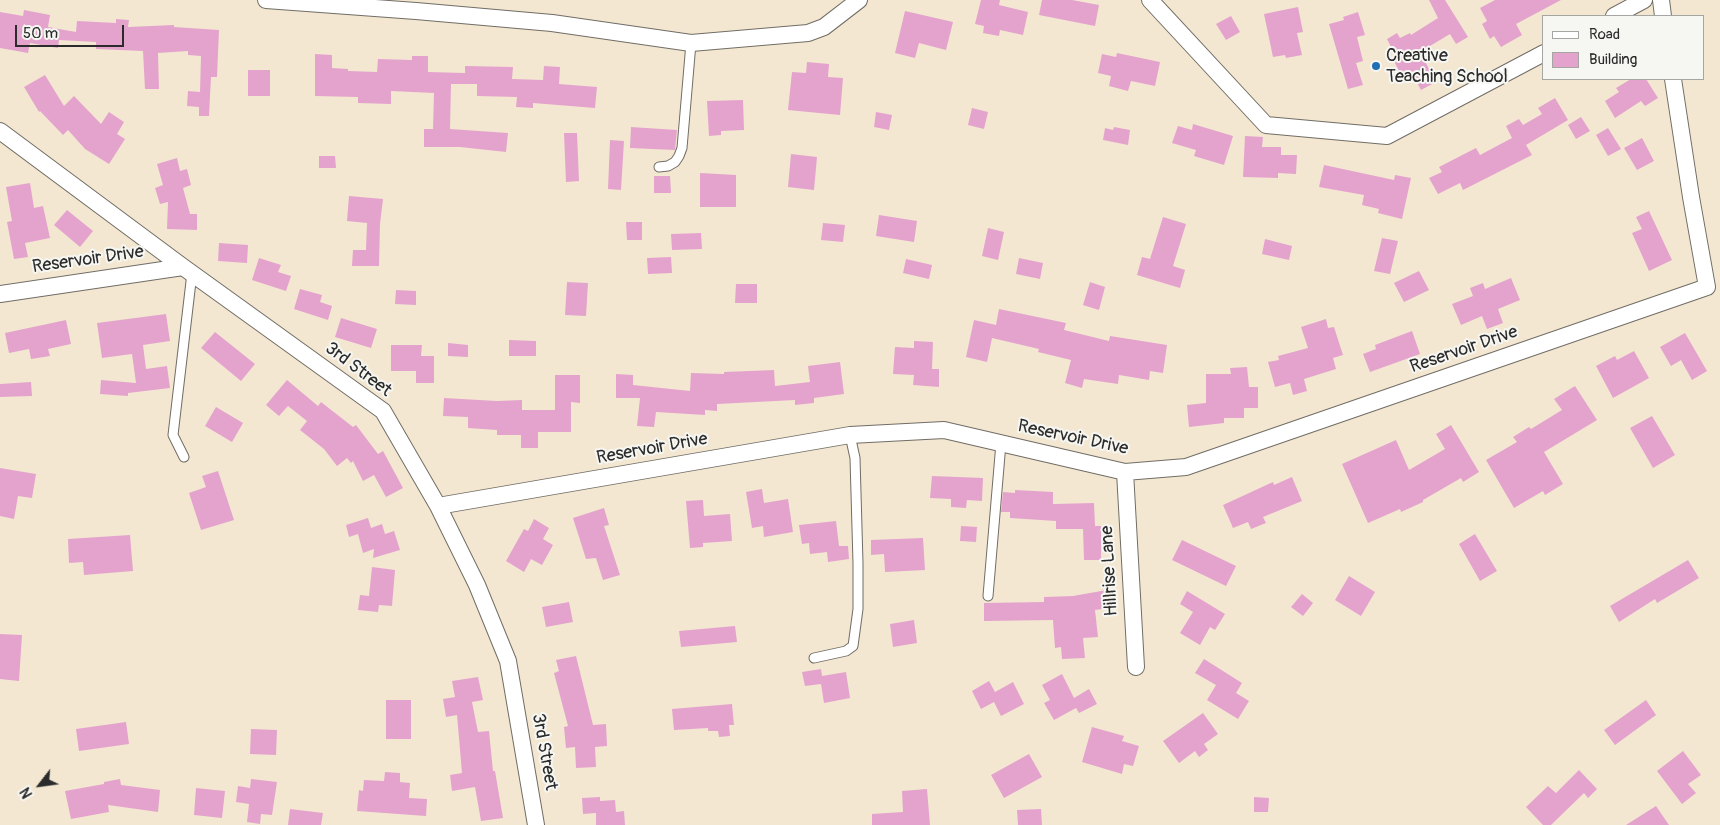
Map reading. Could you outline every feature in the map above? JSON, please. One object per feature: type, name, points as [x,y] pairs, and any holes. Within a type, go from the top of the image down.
[{"type":"street","points":[[266,0],[552,23],[691,42],[808,33],[824,27],[859,0]]},
{"type":"street","points":[[1150,0],[1266,125],[1387,136],[1542,54]]},
{"type":"street","points":[[1616,15],[1644,0]]},
{"type":"street","points":[[1661,0],[1664,15]]},
{"type":"street","points":[[1673,80],[1691,198],[1714,289]]},
{"type":"street","name":"3rd Street","points":[[0,131],[187,270],[383,411],[438,506],[478,585],[508,661],[536,825]]},
{"type":"street","name":"Reservoir Drive","points":[[0,294],[187,270]]},
{"type":"street","name":"Reservoir Drive","points":[[438,506],[850,434],[944,430],[1125,472],[1186,467],[1714,289]]},
{"type":"street","name":"Hillrise Lane","points":[[1125,472],[1136,667]]},
{"type":"lane","points":[[659,167],[668,166],[675,162],[682,148],[691,42]]},
{"type":"lane","points":[[184,457],[173,435],[187,270]]},
{"type":"lane","points":[[814,658],[846,651],[853,646],[858,610],[858,564],[855,458],[850,434]]},
{"type":"lane","points":[[988,596],[1001,443]]},
{"type":"building","points":[[981,0],[1000,0],[999,5],[1028,12],[1023,35],[1000,30],[999,36],[983,33],[984,26],[975,24]]},
{"type":"building","points":[[1042,0],[1072,0],[1099,5],[1095,26],[1039,15]]},
{"type":"building","points":[[1429,0],[1445,0],[1468,37],[1456,44],[1450,34],[1420,52],[1436,82],[1421,90],[1411,72],[1402,77],[1394,61],[1397,59],[1387,39],[1397,33],[1400,38],[1410,33],[1411,35],[1438,18]]},
{"type":"building","points":[[1495,0],[1561,0],[1516,24],[1522,35],[1501,47],[1494,36],[1490,39],[1482,24],[1487,21],[1480,8]]},
{"type":"building","points":[[1298,7],[1303,32],[1297,33],[1302,55],[1286,58],[1285,55],[1273,57],[1264,14]]},
{"type":"building","points":[[24,10],[50,15],[48,27],[76,32],[77,21],[116,23],[116,19],[129,20],[128,27],[174,25],[174,27],[219,30],[217,77],[211,77],[209,116],[199,116],[199,107],[187,106],[188,91],[200,92],[201,56],[188,55],[188,51],[158,53],[159,89],[145,89],[143,51],[96,49],[96,42],[59,40],[58,48],[30,43],[28,53],[0,48],[0,12],[23,16]]},
{"type":"building","points":[[905,11],[953,22],[946,50],[919,43],[915,58],[895,53]]},
{"type":"building","points":[[1358,12],[1365,35],[1357,37],[1363,61],[1356,63],[1363,85],[1348,89],[1329,24],[1344,20],[1343,17]]},
{"type":"building","points":[[1231,16],[1240,32],[1226,40],[1216,24]]},
{"type":"building","points":[[1117,53],[1160,62],[1155,86],[1131,81],[1128,91],[1109,86],[1111,76],[1098,73],[1102,54],[1116,57]]},
{"type":"building","points":[[315,54],[332,55],[332,68],[348,69],[348,71],[377,72],[378,59],[412,60],[412,56],[428,56],[428,72],[465,73],[465,66],[513,67],[512,79],[543,80],[544,66],[560,67],[559,84],[597,87],[595,108],[533,103],[533,108],[516,107],[517,97],[477,96],[477,84],[451,84],[450,129],[508,133],[506,152],[460,147],[424,147],[424,129],[433,129],[434,93],[391,91],[391,104],[358,103],[358,97],[315,96]]},
{"type":"building","points":[[807,62],[829,64],[828,77],[843,78],[840,115],[788,110],[792,72],[806,73]]},
{"type":"building","points":[[248,70],[270,70],[270,96],[248,96]]},
{"type":"building","points":[[45,75],[64,106],[74,96],[101,124],[109,112],[124,122],[117,134],[125,139],[109,164],[85,149],[68,130],[63,135],[39,112],[24,87]]},
{"type":"building","points":[[1629,80],[1647,80],[1658,98],[1645,106],[1641,101],[1615,118],[1605,101],[1619,92],[1616,88]]},
{"type":"building","points":[[1555,98],[1568,120],[1526,145],[1532,155],[1463,190],[1460,183],[1438,194],[1429,178],[1442,172],[1439,167],[1476,148],[1480,155],[1512,138],[1506,126],[1519,119],[1523,125],[1542,114],[1538,108]]},
{"type":"building","points":[[743,100],[744,130],[721,131],[721,135],[709,136],[707,101]]},
{"type":"building","points":[[972,108],[988,112],[984,129],[968,125]]},
{"type":"building","points":[[876,112],[892,115],[889,130],[874,127]]},
{"type":"building","points":[[1581,117],[1590,131],[1576,139],[1568,125]]},
{"type":"building","points":[[1193,124],[1233,136],[1224,165],[1194,156],[1196,150],[1172,143],[1178,126],[1192,130]]},
{"type":"building","points":[[631,127],[677,130],[675,150],[630,148]]},
{"type":"building","points":[[1114,127],[1130,130],[1128,145],[1103,140],[1105,128],[1113,130]]},
{"type":"building","points":[[1608,128],[1621,149],[1608,156],[1596,135]]},
{"type":"building","points":[[564,133],[577,133],[579,181],[566,182]]},
{"type":"building","points":[[1245,136],[1263,137],[1262,147],[1281,147],[1281,155],[1297,155],[1296,174],[1278,173],[1278,178],[1243,177]]},
{"type":"building","points":[[1642,138],[1654,161],[1637,170],[1624,148]]},
{"type":"building","points":[[610,140],[624,141],[621,190],[608,189]]},
{"type":"building","points":[[791,154],[817,157],[814,190],[788,187]]},
{"type":"building","points":[[319,156],[335,156],[336,168],[319,168]]},
{"type":"building","points":[[177,158],[180,171],[187,169],[191,185],[183,188],[190,214],[197,214],[197,230],[167,229],[168,202],[160,204],[155,188],[163,185],[157,164]]},
{"type":"building","points":[[1324,165],[1394,180],[1395,175],[1411,178],[1402,219],[1378,213],[1379,209],[1362,205],[1364,195],[1319,187]]},
{"type":"building","points":[[700,173],[736,175],[736,207],[700,207]]},
{"type":"building","points":[[654,176],[670,176],[671,193],[654,193]]},
{"type":"building","points":[[30,183],[34,208],[43,206],[50,238],[25,243],[28,257],[14,259],[7,222],[12,221],[6,187]]},
{"type":"building","points":[[349,196],[383,199],[380,224],[379,266],[352,266],[353,250],[366,250],[367,223],[347,221]]},
{"type":"building","points":[[67,210],[93,231],[80,247],[54,225]]},
{"type":"building","points":[[1649,211],[1672,260],[1649,271],[1632,233],[1642,229],[1636,217]]},
{"type":"building","points":[[879,215],[917,221],[914,242],[876,236]]},
{"type":"building","points":[[1163,217],[1186,224],[1173,266],[1185,270],[1180,288],[1137,275],[1142,257],[1150,259]]},
{"type":"building","points":[[626,222],[642,222],[642,240],[627,240]]},
{"type":"building","points":[[823,223],[845,225],[843,242],[821,240]]},
{"type":"building","points":[[988,228],[1004,232],[998,260],[982,256]]},
{"type":"building","points":[[701,233],[702,249],[672,250],[671,234]]},
{"type":"building","points":[[1382,238],[1398,241],[1390,274],[1374,271]]},
{"type":"building","points":[[1265,239],[1292,246],[1289,260],[1262,254]]},
{"type":"building","points":[[219,243],[248,245],[247,263],[218,261]]},
{"type":"building","points":[[671,257],[672,273],[648,274],[647,258]]},
{"type":"building","points":[[259,258],[281,265],[278,272],[291,276],[286,291],[252,280]]},
{"type":"building","points":[[1019,258],[1043,263],[1040,279],[1016,274]]},
{"type":"building","points":[[906,259],[932,265],[929,279],[903,273]]},
{"type":"building","points":[[1419,271],[1429,290],[1404,302],[1394,283]]},
{"type":"building","points":[[1511,278],[1520,300],[1498,309],[1503,323],[1487,329],[1482,316],[1461,325],[1452,304],[1473,296],[1470,288],[1483,283],[1485,289]]},
{"type":"building","points":[[567,282],[588,283],[586,316],[565,315]]},
{"type":"building","points":[[1090,282],[1105,287],[1099,310],[1083,305]]},
{"type":"building","points":[[736,284],[757,284],[757,303],[735,303]]},
{"type":"building","points":[[300,289],[322,295],[320,302],[332,306],[328,320],[294,309]]},
{"type":"building","points":[[396,290],[416,291],[416,305],[395,304]]},
{"type":"building","points":[[999,309],[1066,323],[1064,330],[1109,341],[1110,336],[1167,345],[1163,373],[1150,371],[1149,380],[1119,375],[1118,384],[1084,379],[1082,388],[1065,383],[1071,360],[1038,352],[1039,349],[992,338],[987,362],[966,357],[974,320],[996,325]]},
{"type":"building","points":[[166,314],[170,341],[143,345],[146,369],[167,366],[170,388],[128,393],[128,396],[100,394],[101,380],[136,383],[132,354],[102,358],[97,323]]},
{"type":"building","points":[[341,318],[377,329],[371,348],[335,337]]},
{"type":"building","points":[[1326,319],[1328,328],[1334,327],[1343,355],[1333,358],[1336,369],[1304,379],[1307,391],[1293,395],[1290,383],[1275,387],[1268,362],[1279,360],[1278,356],[1308,348],[1301,327]]},
{"type":"building","points":[[66,320],[71,344],[48,349],[50,356],[31,359],[29,349],[9,353],[5,333]]},
{"type":"building","points":[[1412,331],[1420,354],[1370,372],[1363,354],[1376,349],[1375,345]]},
{"type":"building","points":[[215,332],[255,364],[241,381],[201,348]]},
{"type":"building","points":[[1685,333],[1707,371],[1692,380],[1681,360],[1671,366],[1660,347]]},
{"type":"building","points":[[509,340],[536,341],[536,356],[509,356]]},
{"type":"building","points":[[914,341],[933,342],[932,369],[939,369],[939,387],[913,385],[914,375],[893,374],[895,347],[914,348]]},
{"type":"building","points":[[448,343],[468,345],[468,357],[448,356]]},
{"type":"building","points":[[391,345],[422,345],[421,356],[434,356],[434,383],[416,383],[416,371],[391,371]]},
{"type":"building","points":[[1634,351],[1649,378],[1613,398],[1596,366],[1615,356],[1617,360]]},
{"type":"building","points":[[840,362],[844,394],[814,398],[814,403],[795,405],[795,400],[717,404],[717,411],[705,410],[705,415],[656,412],[654,427],[637,426],[640,398],[616,398],[616,374],[633,375],[633,385],[690,391],[691,373],[724,374],[724,372],[774,370],[775,386],[810,382],[808,366]]},
{"type":"building","points":[[1247,367],[1249,387],[1258,387],[1258,408],[1244,408],[1244,418],[1224,418],[1224,423],[1189,427],[1187,405],[1206,403],[1206,374],[1231,374],[1230,368]]},
{"type":"building","points":[[555,375],[580,375],[580,403],[571,402],[571,432],[538,432],[538,448],[521,448],[521,435],[497,435],[497,430],[468,428],[468,417],[443,416],[444,398],[497,401],[522,400],[522,410],[555,410]]},
{"type":"building","points":[[287,380],[318,406],[321,402],[353,427],[356,425],[378,454],[383,451],[403,488],[386,497],[374,475],[363,481],[353,461],[351,463],[347,458],[337,466],[324,449],[300,430],[307,421],[288,406],[279,416],[266,405]]},
{"type":"building","points":[[31,382],[32,396],[0,397],[0,384]]},
{"type":"building","points":[[1575,386],[1597,420],[1544,452],[1563,484],[1545,495],[1543,491],[1514,508],[1486,460],[1517,442],[1513,437],[1529,427],[1531,429],[1562,410],[1554,399]]},
{"type":"building","points":[[216,407],[243,423],[232,442],[205,426]]},
{"type":"building","points":[[1652,416],[1675,455],[1653,468],[1630,428]]},
{"type":"building","points":[[1451,425],[1479,472],[1463,482],[1461,478],[1423,500],[1423,502],[1401,512],[1400,509],[1368,523],[1342,464],[1396,440],[1409,470],[1445,449],[1436,434]]},
{"type":"building","points":[[0,468],[36,474],[32,498],[18,496],[14,519],[0,516]]},
{"type":"building","points":[[218,471],[234,520],[201,530],[189,493],[206,487],[202,476]]},
{"type":"building","points":[[932,476],[983,478],[982,501],[967,500],[966,508],[951,507],[951,499],[930,498]]},
{"type":"building","points":[[1292,477],[1302,501],[1263,517],[1266,523],[1251,529],[1248,522],[1233,528],[1223,505],[1273,482],[1274,485]]},
{"type":"building","points":[[762,489],[764,503],[788,499],[793,532],[764,537],[763,526],[752,528],[746,492]]},
{"type":"building","points":[[1015,490],[1053,492],[1053,504],[1094,503],[1095,526],[1101,526],[1101,560],[1084,560],[1083,529],[1056,529],[1056,521],[1010,518],[1010,512],[1001,512],[1003,492],[1015,493]]},
{"type":"building","points":[[703,500],[704,516],[730,514],[732,541],[703,543],[703,547],[690,548],[686,501]]},
{"type":"building","points":[[604,508],[609,525],[604,526],[620,575],[603,580],[596,558],[586,559],[573,518]]},
{"type":"building","points":[[368,518],[371,528],[382,524],[385,534],[394,531],[400,550],[373,558],[374,549],[363,553],[358,534],[349,537],[346,525]]},
{"type":"building","points":[[534,519],[549,528],[543,539],[553,545],[542,565],[531,559],[524,572],[506,561],[524,529],[528,531]]},
{"type":"building","points":[[836,521],[839,546],[848,546],[849,559],[828,562],[827,552],[810,554],[809,543],[802,544],[799,525]]},
{"type":"building","points":[[961,526],[977,527],[976,542],[960,541]]},
{"type":"building","points":[[1475,534],[1497,571],[1480,581],[1459,544]]},
{"type":"building","points":[[130,535],[133,571],[84,575],[83,562],[69,563],[68,539]]},
{"type":"building","points":[[923,538],[925,570],[885,572],[884,554],[871,555],[871,540]]},
{"type":"building","points":[[1182,540],[1236,566],[1226,586],[1172,560]]},
{"type":"building","points":[[1688,560],[1699,578],[1657,603],[1655,599],[1619,622],[1610,606]]},
{"type":"building","points":[[372,567],[395,570],[392,606],[379,605],[378,612],[358,610],[360,595],[369,596]]},
{"type":"building","points":[[1349,576],[1375,592],[1361,616],[1335,600]]},
{"type":"building","points":[[1107,590],[1110,608],[1095,610],[1098,637],[1083,638],[1085,658],[1062,659],[1061,647],[1055,648],[1053,620],[984,621],[984,603],[1044,602],[1044,597],[1073,596]]},
{"type":"building","points":[[1187,591],[1225,614],[1215,630],[1210,627],[1200,645],[1180,633],[1193,612],[1180,604]]},
{"type":"building","points":[[1302,594],[1313,603],[1303,616],[1291,607]]},
{"type":"building","points":[[569,602],[573,622],[546,627],[542,607]]},
{"type":"building","points":[[914,620],[917,643],[893,647],[890,624]]},
{"type":"building","points":[[735,626],[737,642],[681,647],[679,631]]},
{"type":"building","points":[[0,634],[22,635],[19,681],[0,679]]},
{"type":"building","points":[[576,656],[593,725],[606,724],[607,746],[595,747],[596,767],[576,768],[575,747],[566,748],[564,727],[568,726],[554,673],[559,671],[556,660]]},
{"type":"building","points":[[1204,659],[1242,683],[1236,693],[1249,701],[1238,719],[1207,700],[1216,685],[1195,673]]},
{"type":"building","points":[[821,669],[822,676],[846,672],[850,698],[824,703],[821,684],[805,686],[802,672]]},
{"type":"building","points":[[1062,674],[1074,698],[1089,689],[1097,704],[1079,713],[1076,708],[1054,720],[1044,703],[1050,700],[1042,685]]},
{"type":"building","points":[[478,677],[483,700],[472,702],[478,732],[489,731],[493,771],[495,771],[503,818],[481,821],[475,787],[452,791],[450,775],[462,773],[457,715],[446,717],[443,699],[455,697],[452,681]]},
{"type":"building","points":[[989,681],[995,692],[1013,682],[1024,704],[1001,716],[994,702],[981,709],[972,691]]},
{"type":"building","points":[[386,700],[411,700],[411,739],[386,739]]},
{"type":"building","points":[[1646,700],[1656,715],[1615,745],[1604,730]]},
{"type":"building","points":[[732,704],[734,725],[729,725],[730,736],[719,737],[718,731],[708,731],[708,728],[674,730],[672,709]]},
{"type":"building","points":[[1203,713],[1218,734],[1204,744],[1208,750],[1199,757],[1195,751],[1179,763],[1163,741]]},
{"type":"building","points":[[126,722],[129,744],[79,751],[76,729]]},
{"type":"building","points":[[1092,727],[1124,736],[1122,741],[1139,746],[1133,766],[1124,764],[1122,774],[1082,762]]},
{"type":"building","points":[[251,729],[277,730],[276,755],[250,754]]},
{"type":"building","points":[[1683,751],[1701,775],[1688,784],[1696,793],[1682,804],[1657,771]]},
{"type":"building","points":[[1029,754],[1042,777],[1004,798],[991,775]]},
{"type":"building","points":[[1579,770],[1597,789],[1588,798],[1584,793],[1551,825],[1543,825],[1526,807],[1548,786],[1556,793]]},
{"type":"building","points":[[385,772],[400,773],[400,782],[410,783],[409,798],[427,799],[426,816],[357,811],[359,790],[363,791],[364,780],[384,781]]},
{"type":"building","points":[[120,779],[121,785],[160,790],[158,812],[108,805],[109,812],[71,819],[65,791]]},
{"type":"building","points":[[251,779],[277,782],[272,815],[261,814],[260,824],[247,822],[249,804],[236,802],[238,786],[250,788]]},
{"type":"building","points":[[196,788],[225,791],[222,818],[194,815]]},
{"type":"building","points":[[927,789],[930,825],[872,825],[872,814],[903,812],[902,791]]},
{"type":"building","points":[[600,797],[600,801],[615,800],[616,812],[624,811],[625,825],[596,825],[596,813],[583,814],[582,798]]},
{"type":"building","points":[[1254,797],[1269,798],[1268,812],[1254,812]]},
{"type":"building","points":[[1656,806],[1669,825],[1626,825]]},
{"type":"building","points":[[290,809],[323,813],[321,825],[288,825]]},
{"type":"building","points":[[1041,809],[1042,825],[1018,825],[1017,810]]},
{"type":"place","name":"Creative Teaching School","points":[[1376,66]]}]
